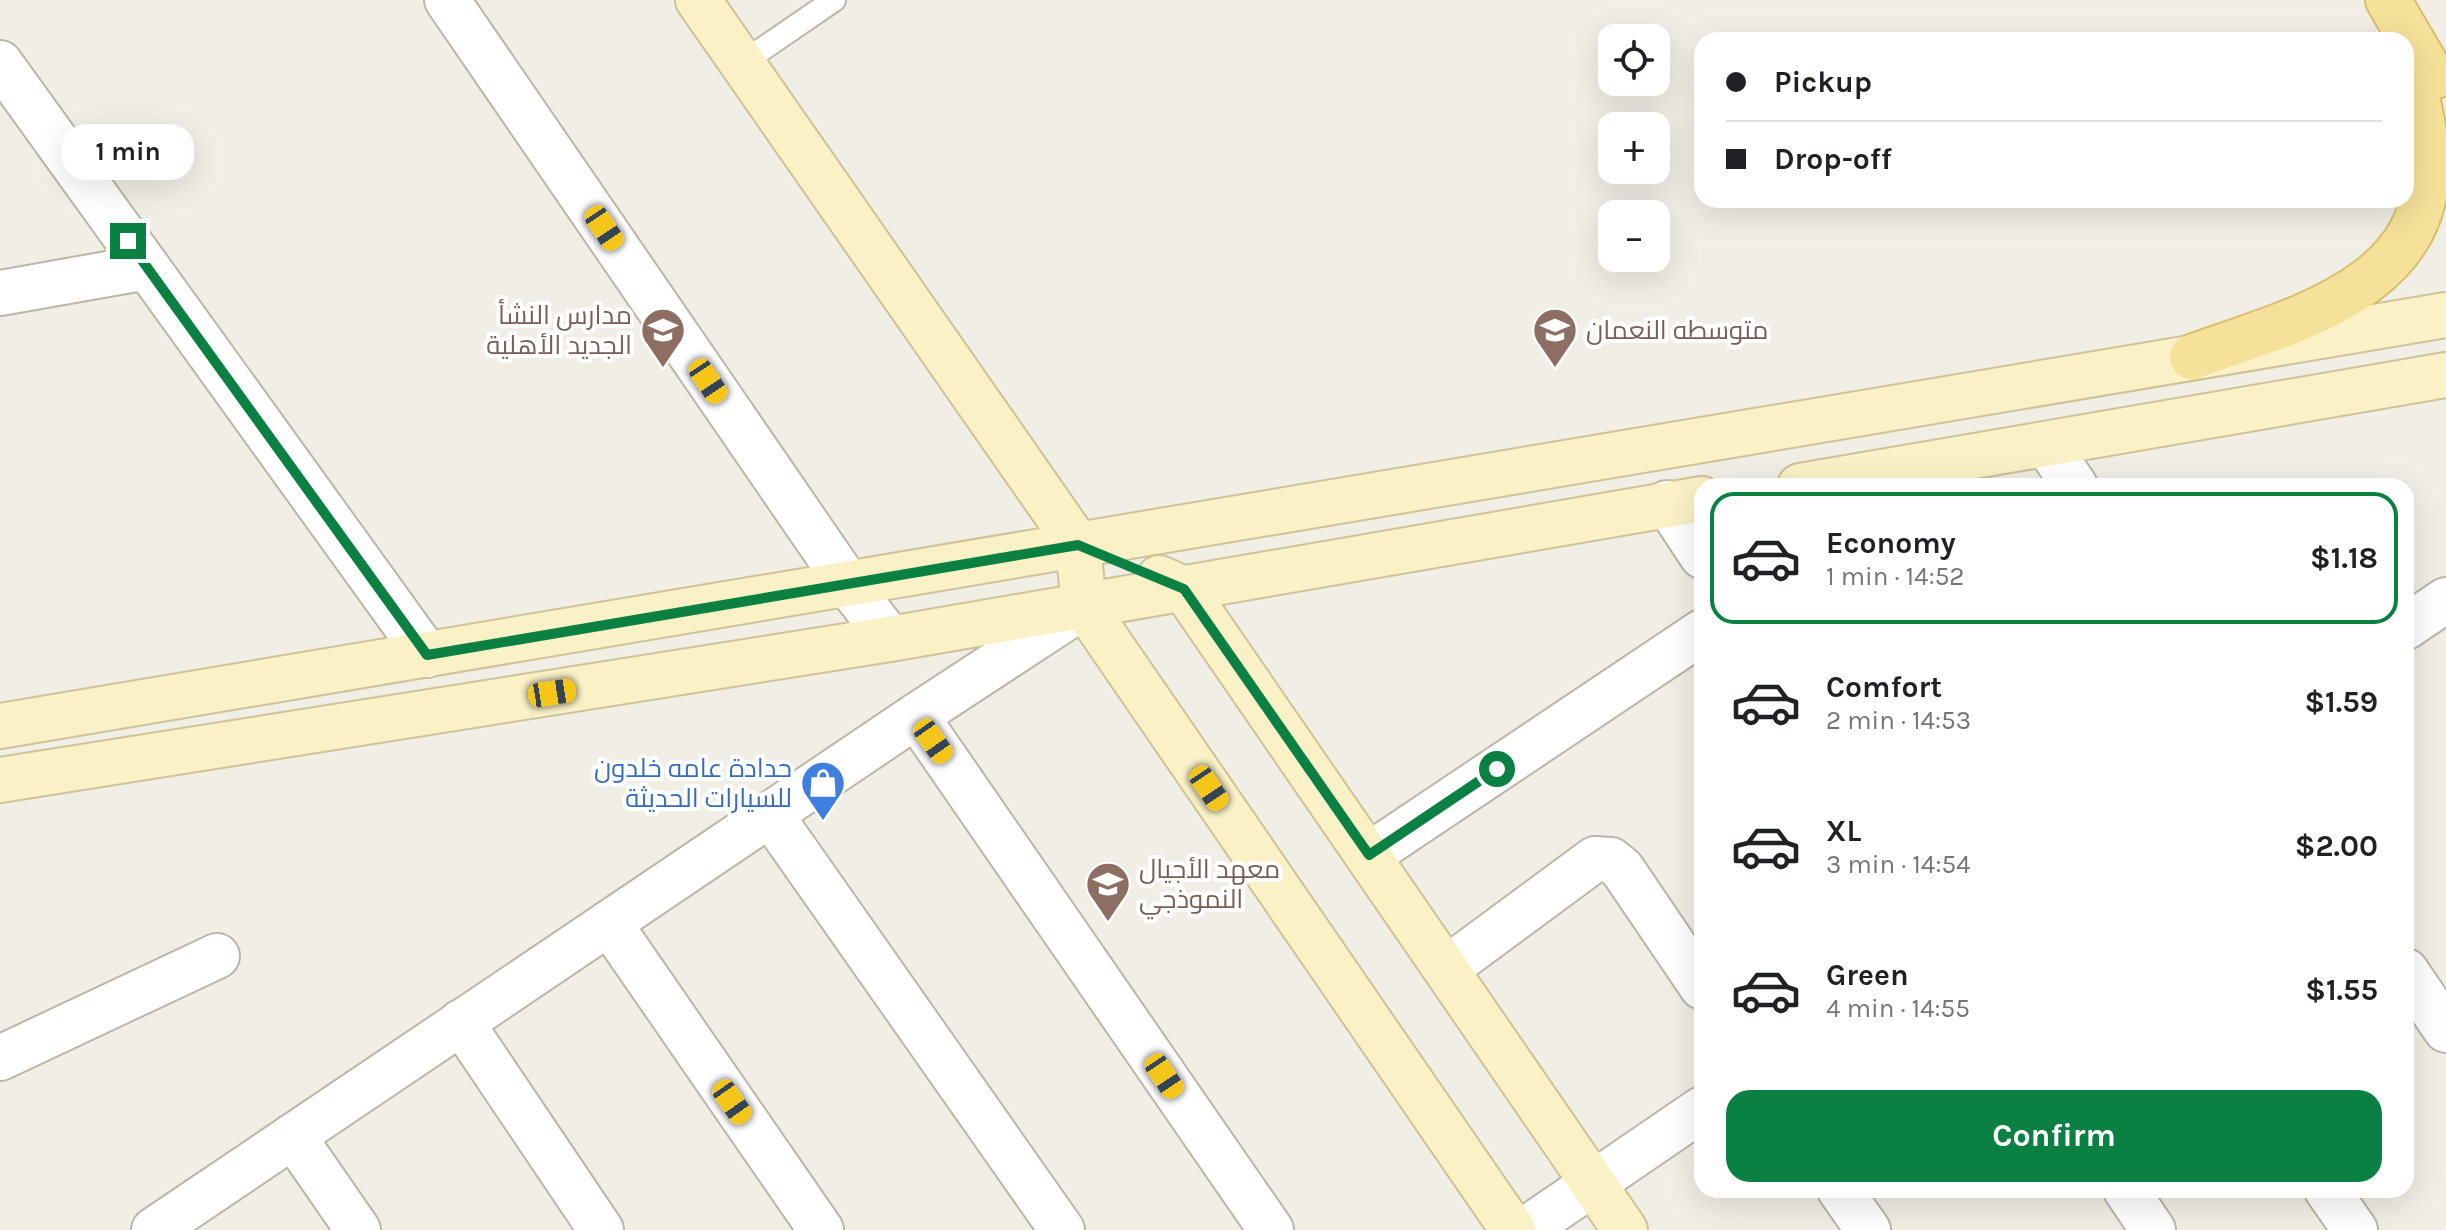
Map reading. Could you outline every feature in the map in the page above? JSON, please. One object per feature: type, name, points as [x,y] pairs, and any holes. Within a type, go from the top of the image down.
[{"type":"main road","points":[[2414,52],[2446,99]]},
{"type":"main road","points":[[2192,357],[2326,307],[2374,277],[2410,236],[2421,211],[2427,153],[2414,97]]},
{"type":"street","points":[[447,0],[848,584],[890,639]]},
{"type":"street","points":[[698,0],[1078,545],[1084,606],[1513,1230]]},
{"type":"street","points":[[0,63],[427,655]]},
{"type":"street","points":[[0,293],[147,267]]},
{"type":"street","points":[[0,726],[2446,315]]},
{"type":"street","points":[[1874,478],[2446,375]]},
{"type":"street","points":[[2047,445],[2070,478]]},
{"type":"street","points":[[0,780],[890,639],[1684,501],[1694,532]]},
{"type":"street","points":[[1078,545],[1184,589],[1625,1230]]},
{"type":"street","points":[[154,1230],[1084,606]]},
{"type":"street","points":[[1369,855],[1694,637]]},
{"type":"street","points":[[916,716],[1271,1230]]},
{"type":"street","points":[[770,814],[1062,1230]]},
{"type":"street","points":[[1446,969],[1595,859],[1611,860],[1622,869],[1694,975]]},
{"type":"street","points":[[609,923],[821,1230]]},
{"type":"street","points":[[0,1058],[217,956]]},
{"type":"street","points":[[2414,983],[2446,1030]]},
{"type":"street","points":[[461,1022],[601,1230]]},
{"type":"street","points":[[1525,1230],[1694,1114]]},
{"type":"street","points":[[293,1136],[358,1230]]},
{"type":"street","points":[[1846,1198],[1868,1230]]},
{"type":"street","points":[[2131,1198],[2153,1230]]},
{"type":"street","points":[[2333,1198],[2355,1230]]},
{"type":"lane","points":[[742,63],[834,0]]},
{"type":"place","name":"مدارس النشأ الجديد الأهلية","points":[[663,369]]},
{"type":"place","name":"متوسطه النعمان","points":[[1555,369]]},
{"type":"place","name":"حدادة عامه خلدون للسيارات الحديثة","points":[[823,822]]},
{"type":"place","name":"معهد الأجيال النموذجي","points":[[1108,923]]},
{"type":"route","points":[[128,241],[427,655],[1078,545],[1184,589],[1369,855],[1497,769]]}]
